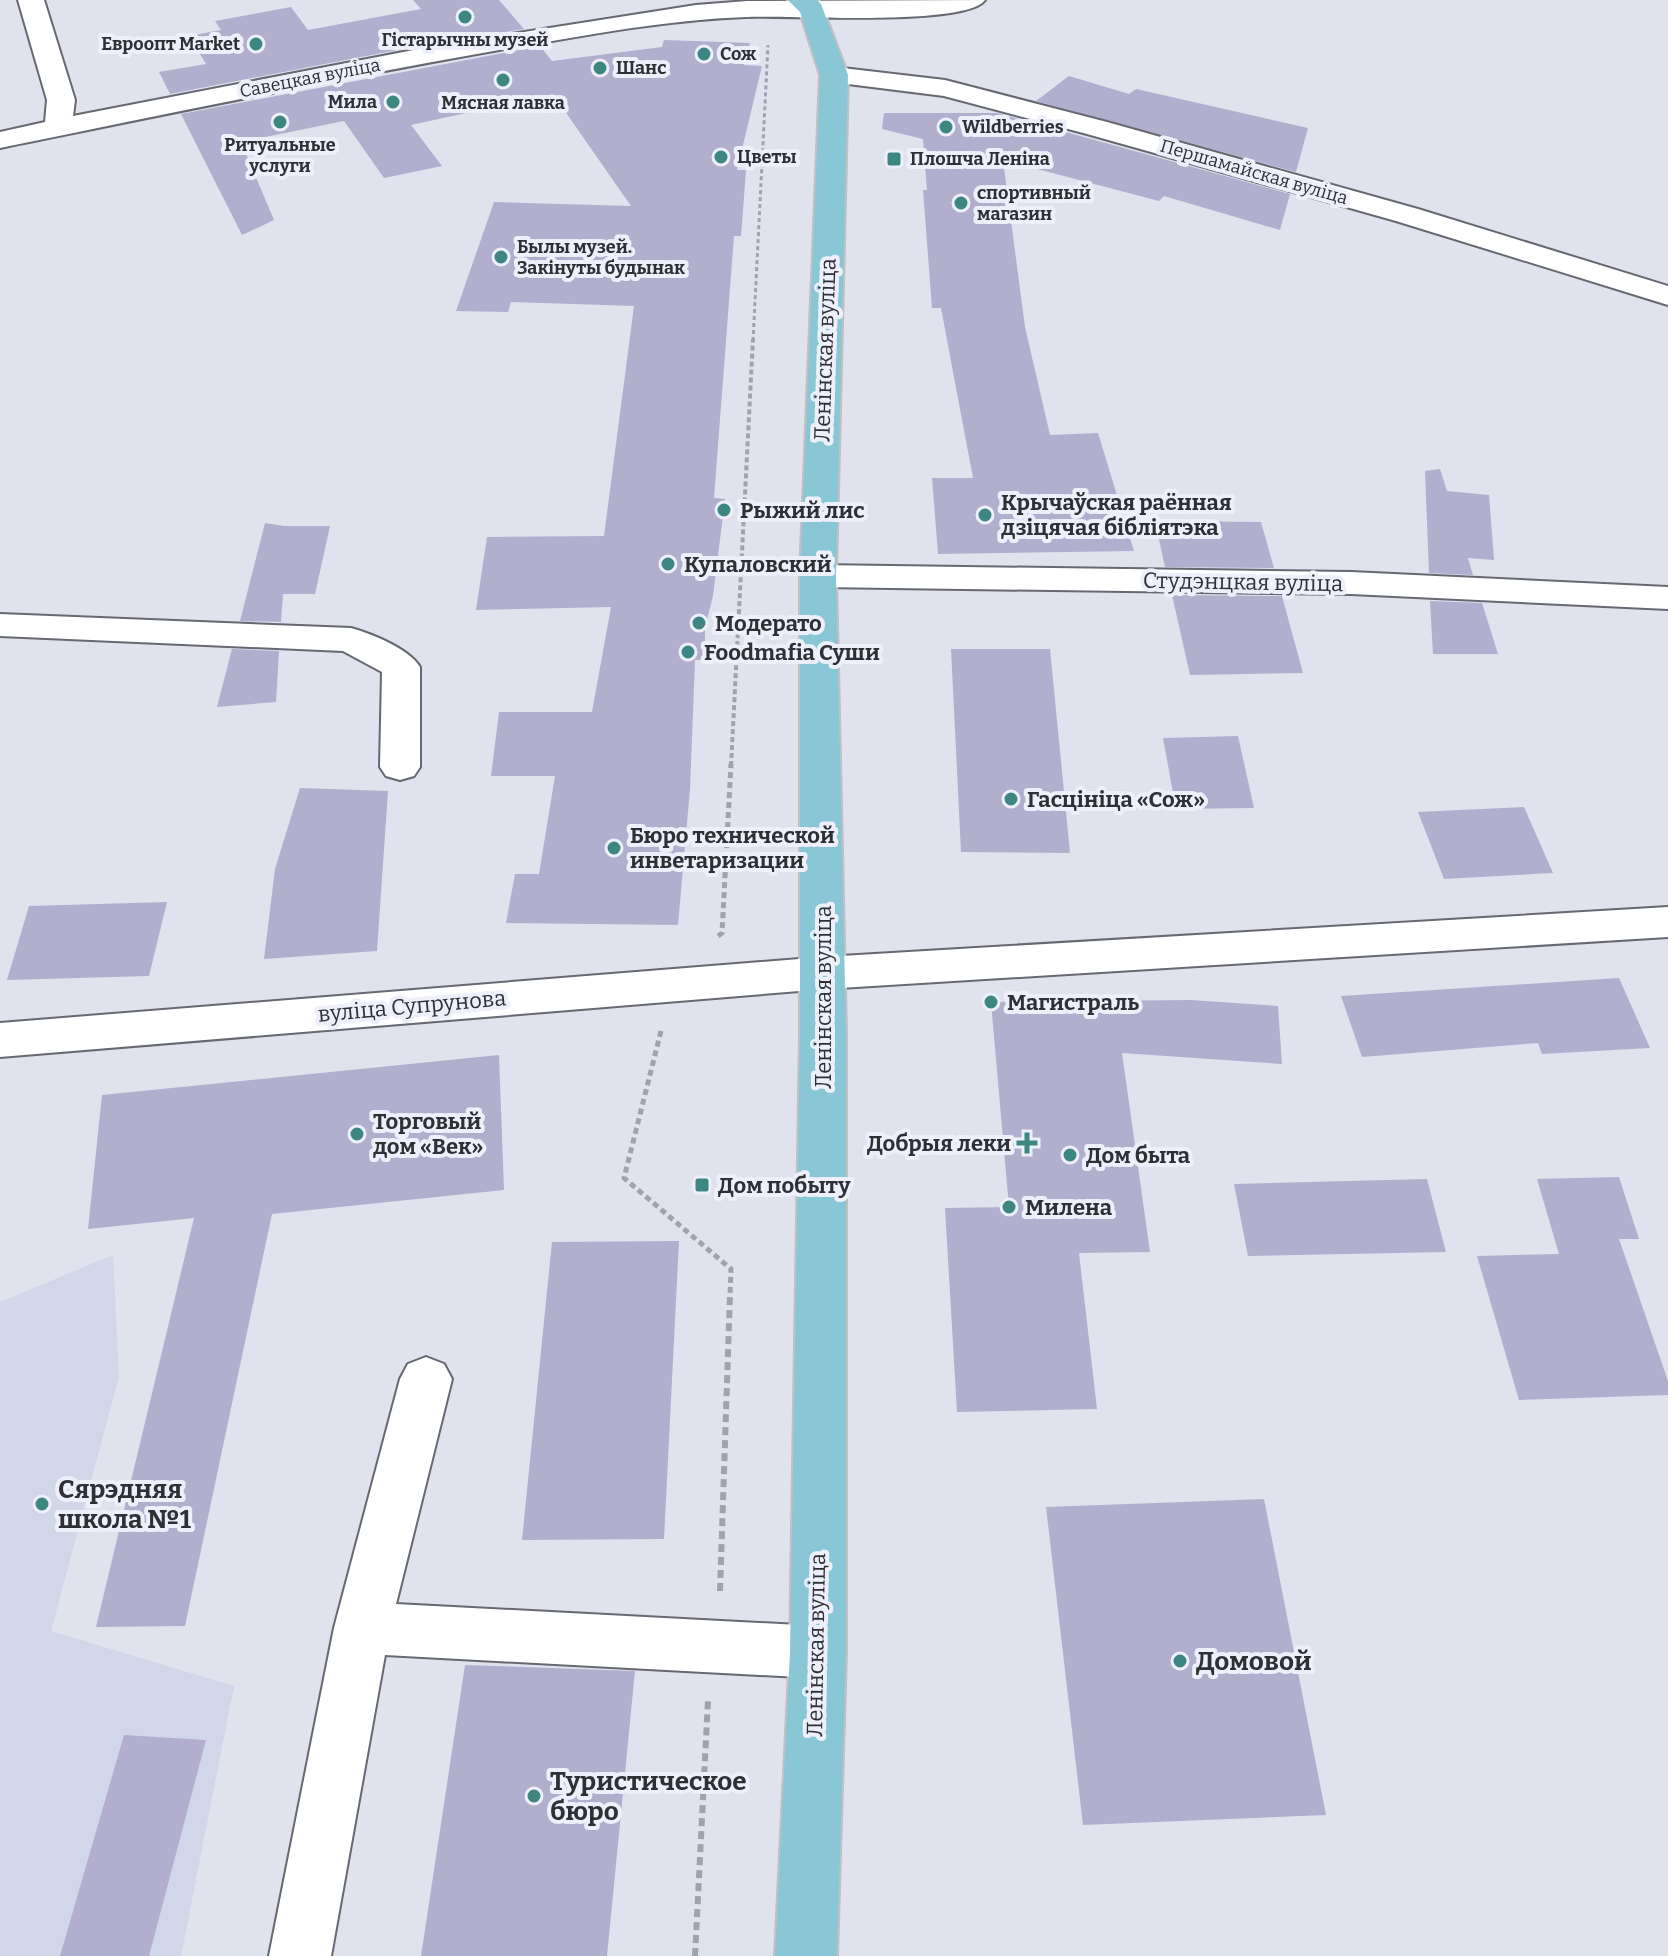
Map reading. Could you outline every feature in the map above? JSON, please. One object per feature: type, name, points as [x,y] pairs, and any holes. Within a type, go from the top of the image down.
[{"type":"main road","name":"Ленінская вуліца","points":[[806,4],[834,75],[818,576],[824,973],[818,1652],[806,1956]]},
{"type":"street","points":[[31,0],[61,100],[58,128]]},
{"type":"street","name":"Савецкая вуліца","points":[[0,140],[454,50],[699,12],[806,4],[957,6],[972,0]]},
{"type":"street","name":"Першамайская вуліца","points":[[834,75],[945,88],[1097,128],[1407,215],[1668,296]]},
{"type":"street","name":"Студэнцкая вуліца","points":[[818,576],[1351,583],[1668,598]]},
{"type":"street","points":[[0,625],[351,640],[401,667],[400,767]]},
{"type":"street","name":"вуліца Супрунова","points":[[0,1040],[824,973],[1668,922]]},
{"type":"street","points":[[300,1956],[362,1628],[426,1379]]},
{"type":"street","points":[[362,1628],[818,1652]]},
{"type":"path","points":[[695,1956],[708,1696],[670,1645],[719,1609],[731,1269],[624,1178],[673,985],[722,933],[768,42],[762,37]]},
{"type":"shaded area","name":"Сярэдняя школа №1","points":[[113,1255],[119,1376],[51,1631],[234,1686],[181,1956],[0,1956],[0,1302]]},
{"type":"building","points":[[413,0],[499,0],[524,29],[433,43],[170,94],[159,72],[206,64],[189,36],[221,30],[215,21],[291,7],[308,30],[421,9]]},
{"type":"building","points":[[664,40],[750,43],[744,65],[762,66],[737,170],[746,170],[741,236],[734,236],[714,498],[725,499],[713,596],[705,628],[705,660],[695,660],[690,789],[678,925],[506,923],[515,874],[539,874],[555,776],[491,776],[499,712],[592,712],[611,607],[476,610],[487,537],[604,536],[634,306],[511,302],[508,312],[456,311],[494,202],[631,206],[553,94],[411,125],[442,166],[384,178],[344,121],[241,142],[274,220],[242,235],[181,114],[540,46],[552,61],[662,47]]},
{"type":"building","points":[[1069,76],[1129,94],[1136,89],[1308,128],[1296,172],[1036,101]]},
{"type":"building","points":[[884,113],[997,113],[1290,194],[1280,230],[1164,196],[1159,201],[1003,160],[1025,327],[1050,435],[1098,433],[1134,551],[938,554],[932,478],[973,478],[941,308],[932,308],[923,190],[927,190],[923,139],[882,129]]},
{"type":"building","points":[[1440,469],[1447,491],[1489,495],[1494,560],[1468,558],[1473,575],[1429,573],[1425,471]]},
{"type":"building","points":[[1155,521],[1261,522],[1274,568],[1165,567]]},
{"type":"building","points":[[265,523],[330,526],[315,594],[283,594],[281,622],[240,621]]},
{"type":"building","points":[[1172,595],[1282,596],[1303,673],[1190,675]]},
{"type":"building","points":[[1430,601],[1482,603],[1498,654],[1433,654]]},
{"type":"building","points":[[232,649],[279,651],[276,702],[217,707]]},
{"type":"building","name":"Гасцініца «Сож»","points":[[951,649],[1050,649],[1070,853],[961,852]]},
{"type":"building","points":[[1238,736],[1254,808],[1176,809],[1163,738]]},
{"type":"building","points":[[300,788],[388,791],[377,951],[264,959],[275,869]]},
{"type":"building","points":[[1524,807],[1553,873],[1444,879],[1418,812]]},
{"type":"building","points":[[167,902],[149,976],[7,980],[29,906]]},
{"type":"building","points":[[1619,978],[1650,1048],[1542,1054],[1538,1043],[1362,1057],[1341,996]]},
{"type":"building","name":"Дом быта","points":[[1191,1000],[1278,1006],[1282,1064],[1122,1053],[1150,1252],[1079,1253],[1097,1409],[957,1412],[945,1208],[1009,1207],[991,1002]]},
{"type":"building","points":[[499,1055],[504,1190],[272,1214],[185,1626],[96,1627],[194,1218],[88,1229],[102,1095]]},
{"type":"building","points":[[1619,1177],[1639,1239],[1619,1239],[1668,1381],[1668,1395],[1519,1400],[1477,1256],[1559,1254],[1537,1179]]},
{"type":"building","points":[[1427,1179],[1446,1252],[1248,1256],[1234,1184]]},
{"type":"building","points":[[679,1241],[664,1539],[522,1540],[552,1242]]},
{"type":"building","name":"Домовой","points":[[1264,1499],[1326,1815],[1083,1825],[1046,1507]]},
{"type":"building","name":"Туристическое бюро","points":[[465,1665],[635,1671],[607,1956],[421,1956]]},
{"type":"building","points":[[124,1735],[206,1740],[149,1956],[60,1956]]},
{"type":"place","name":"Гістарычны музей","points":[[465,17]]},
{"type":"place","name":"Евроопт Market","points":[[256,44]]},
{"type":"place","name":"Сож","points":[[704,54]]},
{"type":"place","name":"Шанс","points":[[600,68]]},
{"type":"place","name":"Мясная лавка","points":[[503,80]]},
{"type":"place","name":"Мила","points":[[393,102]]},
{"type":"place","name":"Ритуальные услуги","points":[[280,122]]},
{"type":"place","name":"Wildberries","points":[[946,127]]},
{"type":"place","name":"Цветы","points":[[721,157]]},
{"type":"place","name":"Плошча Леніна","points":[[894,159]]},
{"type":"place","name":"спортивный магазин","points":[[961,203]]},
{"type":"place","name":"Былы музей. Закінуты будынак","points":[[501,257]]},
{"type":"place","name":"Рыжий лис","points":[[724,510]]},
{"type":"place","name":"Крычаўская раённая дзіцячая бібліятэка","points":[[985,515]]},
{"type":"place","name":"Купаловский","points":[[668,564]]},
{"type":"place","name":"Модерато","points":[[699,623]]},
{"type":"place","name":"Foodmafia Суши","points":[[688,652]]},
{"type":"place","name":"Гасцініца «Сож»","points":[[1011,799]]},
{"type":"place","name":"Бюро технической инветаризации","points":[[614,848]]},
{"type":"place","name":"Магистраль","points":[[991,1002]]},
{"type":"place","name":"Торговый дом «Век»","points":[[357,1134]]},
{"type":"place","name":"Добрыя леки","points":[[1027,1143]]},
{"type":"place","name":"Дом быта","points":[[1070,1155]]},
{"type":"place","name":"Дом побыту","points":[[702,1185]]},
{"type":"place","name":"Милена","points":[[1009,1207]]},
{"type":"place","name":"Сярэдняя школа №1","points":[[42,1504]]},
{"type":"place","name":"Домовой","points":[[1180,1661]]},
{"type":"place","name":"Туристическое бюро","points":[[534,1796]]}]
